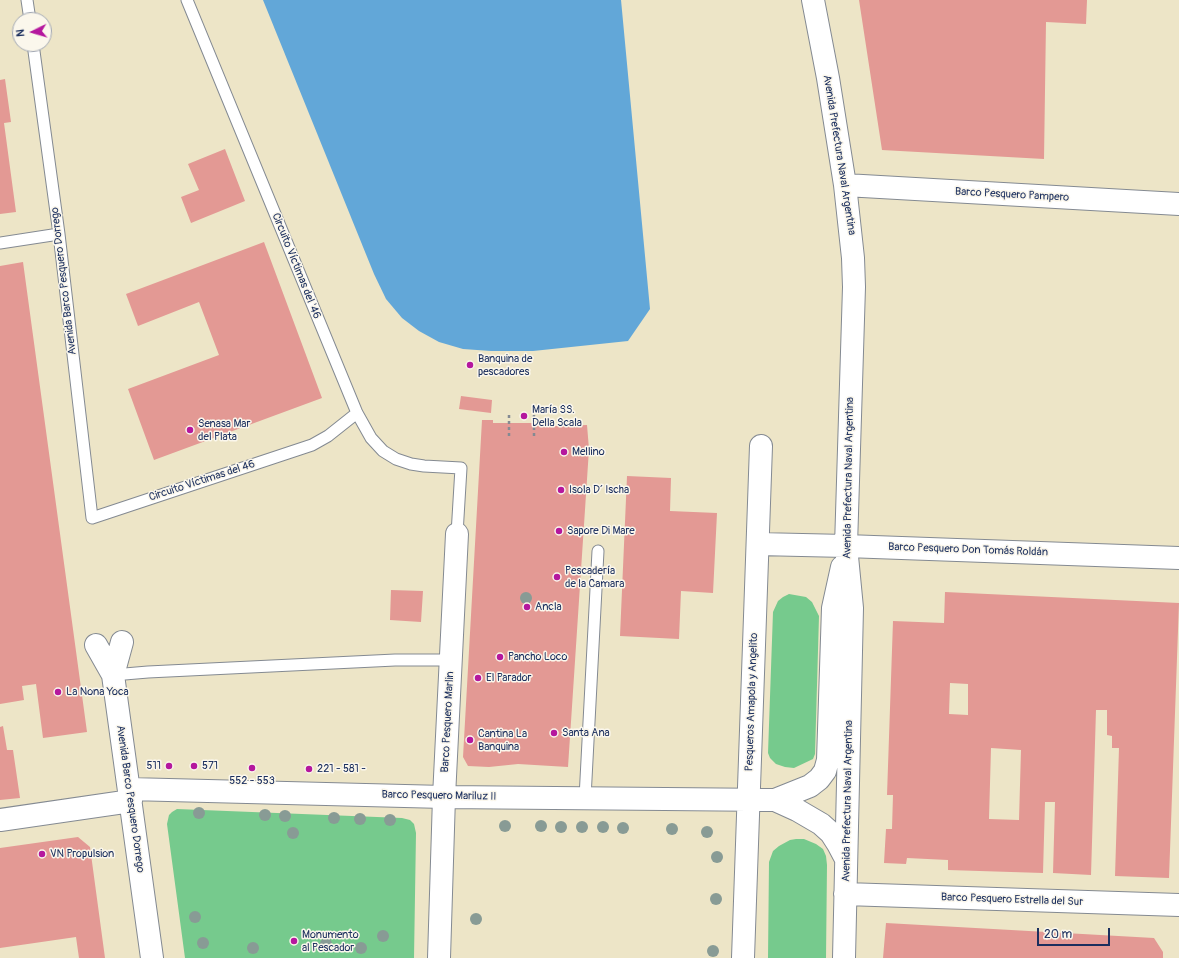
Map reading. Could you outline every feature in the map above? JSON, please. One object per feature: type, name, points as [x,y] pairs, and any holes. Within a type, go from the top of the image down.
[{"type":"street","name":"Avenida Prefectura Naval Argentina","points":[[813,0],[828,78],[845,186],[852,250],[854,287],[846,546],[852,608],[844,958]]},
{"type":"street","name":"Barco Pesquero Pampero","points":[[845,186],[1179,204]]},
{"type":"street","name":"Pesqueros Amapola y Angelito","points":[[743,958],[761,446]]},
{"type":"street","name":"Barco Pesquero Marlin","points":[[439,958],[444,797],[457,534]]},
{"type":"street","name":"Barco Pesquero Don Tomás Roldán","points":[[758,544],[1179,558]]},
{"type":"street","points":[[775,800],[810,786],[819,780],[825,771],[828,760],[833,608],[846,546]]},
{"type":"street","points":[[113,675],[122,642]]},
{"type":"street","name":"Avenida Barco Pesquero Dorrego","points":[[96,645],[113,675],[152,958]]},
{"type":"street","name":"Barco Pesquero Mariluz II","points":[[0,820],[130,795],[775,800]]},
{"type":"street","points":[[775,800],[821,824],[831,833],[846,860]]},
{"type":"street","name":"Barco Pesquero Estrella del Sur","points":[[845,894],[1179,905]]},
{"type":"lane","points":[[27,0],[29,12]]},
{"type":"lane","name":"Circuito Víctimas del '46","points":[[187,0],[357,413],[371,438],[383,451],[396,459],[411,464],[424,466],[461,468],[457,534]]},
{"type":"lane","name":"Avenida Barco Pesquero Dorrego","points":[[34,52],[59,234],[92,518]]},
{"type":"lane","points":[[0,242],[59,234]]},
{"type":"lane","name":"Circuito Víctimas del 46","points":[[92,518],[312,445],[328,436],[357,413]]},
{"type":"lane","points":[[585,798],[598,551]]},
{"type":"lane","points":[[113,675],[395,660],[451,660]]},
{"type":"path","points":[[534,413],[534,436]]},
{"type":"path","points":[[509,414],[509,436]]},
{"type":"green space","points":[[789,594],[806,597],[812,602],[819,616],[815,754],[813,759],[794,768],[776,764],[770,758],[768,753],[773,612],[778,601]]},
{"type":"green space","points":[[177,809],[402,818],[410,820],[414,824],[416,833],[414,958],[185,958],[167,824],[169,815]]},
{"type":"green space","points":[[804,839],[816,844],[823,849],[826,856],[826,958],[768,958],[769,862],[773,851],[790,840]]},
{"type":"water","points":[[263,0],[621,0],[650,309],[628,341],[533,351],[463,349],[439,342],[419,331],[402,318],[386,299],[374,274]]},
{"type":"building","points":[[859,0],[1087,0],[1086,24],[1046,22],[1044,159],[882,150]]},
{"type":"building","points":[[5,79],[11,122],[4,123],[16,212],[0,214],[0,80]]},
{"type":"building","points":[[225,149],[245,201],[191,223],[181,197],[199,190],[188,164]]},
{"type":"building","points":[[264,242],[322,398],[154,460],[128,389],[219,355],[199,302],[138,326],[126,294]]},
{"type":"building","points":[[23,262],[87,732],[43,738],[36,684],[22,686],[24,700],[0,704],[0,266]]},
{"type":"building","points":[[461,396],[492,400],[491,413],[459,409]]},
{"type":"building","points":[[482,420],[493,420],[493,423],[554,423],[554,426],[587,425],[589,449],[568,767],[518,764],[489,767],[468,766],[463,757]]},
{"type":"building","points":[[627,476],[671,478],[670,511],[717,513],[713,593],[681,591],[679,639],[620,636]]},
{"type":"building","points":[[391,590],[423,591],[421,622],[390,620]]},
{"type":"building","points":[[945,592],[1179,603],[1169,878],[1115,876],[1119,748],[1112,748],[1112,736],[1107,735],[1107,710],[1096,710],[1091,875],[1053,873],[1055,802],[1045,802],[1043,873],[948,870],[948,860],[907,858],[906,864],[884,863],[886,829],[892,829],[893,795],[887,795],[893,621],[944,623]],"holes":[[[950,683],[968,684],[968,715],[949,714]],[[991,748],[1021,750],[1019,820],[989,819]]]},
{"type":"building","points":[[3,726],[7,750],[13,750],[20,798],[0,800],[0,727]]},
{"type":"building","points":[[78,837],[90,847],[105,958],[79,958],[76,937],[0,948],[0,848]]},
{"type":"building","points":[[886,923],[1154,938],[1163,952],[1163,958],[883,958]]},
{"type":"place","name":"Banquina de pescadores","points":[[470,365]]},
{"type":"place","name":"María SS. Della Scala","points":[[524,416]]},
{"type":"place","name":"Senasa Mar del Plata","points":[[190,430]]},
{"type":"place","name":"Mellino","points":[[564,452]]},
{"type":"place","name":"Isola D´ Ischa","points":[[561,490]]},
{"type":"place","name":"Sapore Di Mare","points":[[559,531]]},
{"type":"place","name":"Pescadería de la Camara","points":[[557,577]]},
{"type":"place","name":"Ancla","points":[[527,607]]},
{"type":"place","name":"Pancho Loco","points":[[500,657]]},
{"type":"place","name":"El Parador","points":[[478,678]]},
{"type":"place","name":"La Nona Yoca","points":[[58,692]]},
{"type":"place","name":"Santa Ana","points":[[554,733]]},
{"type":"place","name":"Cantina La Banquina","points":[[470,740]]},
{"type":"place","name":"511","points":[[169,766]]},
{"type":"place","name":"571","points":[[194,766]]},
{"type":"place","name":"552 - 553","points":[[252,768]]},
{"type":"place","name":"221 - 581 -","points":[[309,769]]},
{"type":"place","name":"VN Propulsion","points":[[42,854]]},
{"type":"place","name":"Monumento al Pescador","points":[[294,941]]}]
